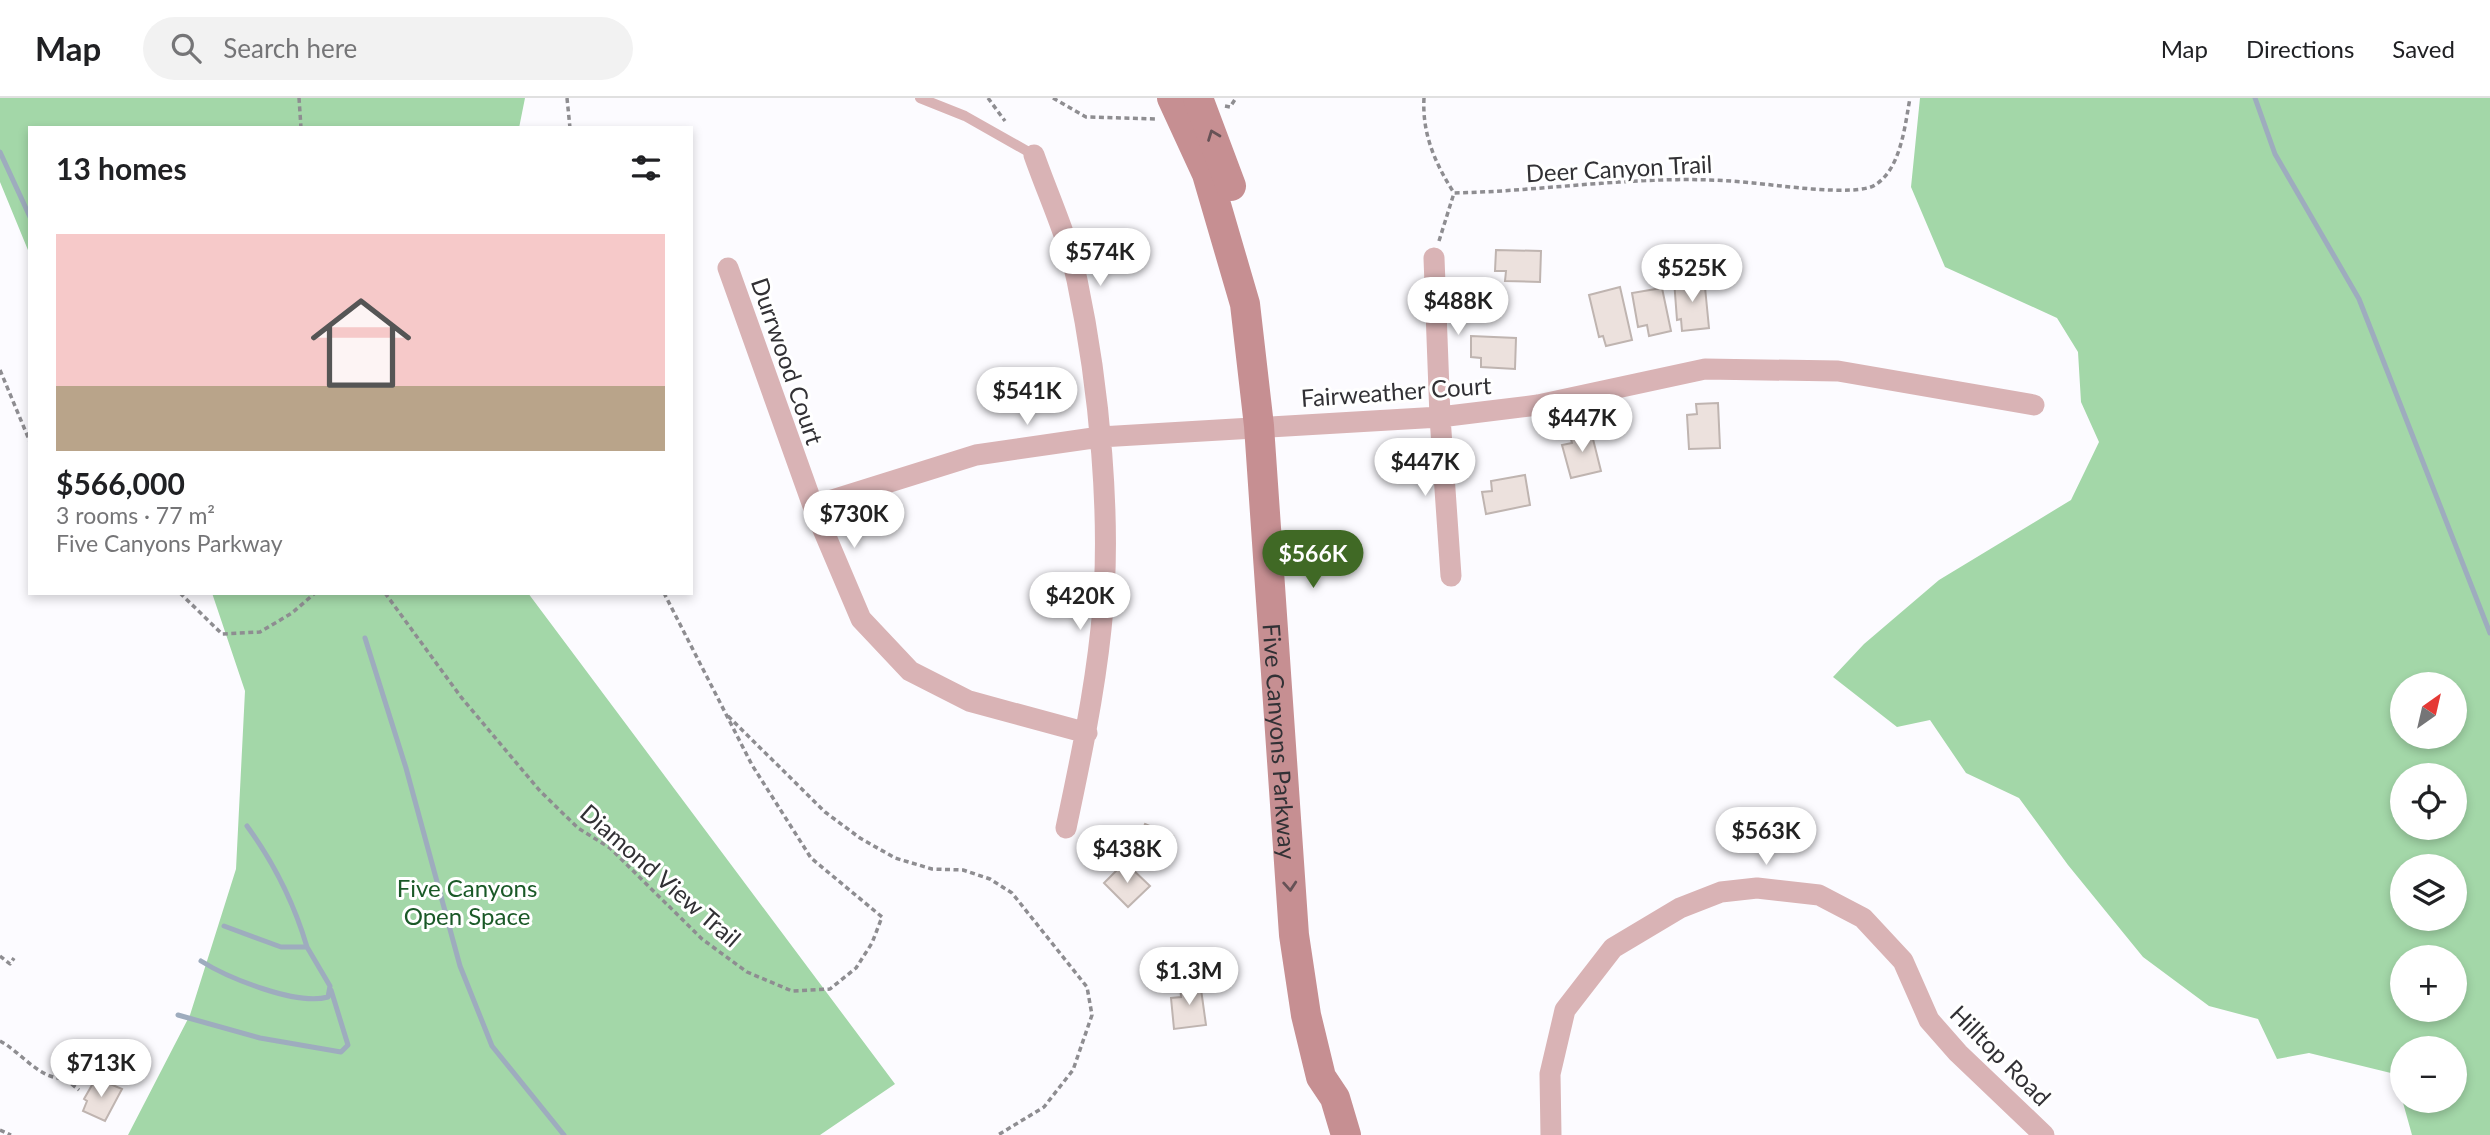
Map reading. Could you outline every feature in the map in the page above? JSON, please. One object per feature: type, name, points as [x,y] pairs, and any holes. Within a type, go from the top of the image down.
[{"type":"main road","name":"Five Canyons Parkway","points":[[1182,103],[1240,212],[1262,306],[1269,426],[1284,553],[1314,946],[1339,1075],[1335,1098],[1346,1135]]},
{"type":"street","points":[[1034,155],[1077,278],[1100,437],[1104,523],[1102,626],[1087,733],[1066,828]]},
{"type":"street","points":[[1434,258],[1440,417],[1451,576]]},
{"type":"street","name":"Durrwood Court","points":[[728,268],[813,506],[861,620],[910,671],[969,701],[1087,733]]},
{"type":"street","name":"Fairweather Court","points":[[813,506],[976,455],[1100,437],[1440,417],[1538,405],[1705,369],[1838,371],[2034,405]]},
{"type":"street","name":"Hilltop Road","points":[[1551,1135],[1549,1074],[1566,1010],[1613,948],[1680,908],[1721,892],[1757,888],[1819,895],[1863,918],[1903,961],[1929,1020],[1958,1054],[2044,1135]]},
{"type":"lane","points":[[920,98],[965,116],[1034,155]]},
{"type":"path","points":[[299,98],[302,126]]},
{"type":"path","points":[[567,98],[570,126]]},
{"type":"path","points":[[1054,98],[1086,117],[1164,119],[1182,103]]},
{"type":"path","points":[[1424,98],[1428,141],[1436,164],[1454,193],[1434,258]]},
{"type":"path","name":"Deer Canyon Trail","points":[[1454,193],[1551,190],[1663,178],[1718,179],[1840,190],[1874,186],[1887,173],[1898,152],[1910,98]]},
{"type":"path","points":[[0,370],[28,437]]},
{"type":"path","points":[[182,595],[222,634],[260,632],[313,595]]},
{"type":"path","name":"Diamond View Trail","points":[[386,595],[461,697],[540,791],[578,828],[610,848],[702,939],[747,972],[792,990],[830,989],[856,968],[872,943],[882,917],[811,858],[752,765],[665,595]]},
{"type":"path","name":"Diamond View Trail","points":[[726,714],[825,811],[860,838],[895,858],[932,869],[963,870],[990,879],[1012,893],[1087,987],[1092,1015],[1073,1070],[1044,1107],[998,1135]]},
{"type":"path","points":[[0,956],[10,964],[14,958]]},
{"type":"path","points":[[0,1041],[53,1079],[64,1078],[88,1064],[106,1046]]},
{"type":"path","points":[[64,1078],[79,1090]]},
{"type":"path","points":[[0,1130],[11,1135]]},
{"type":"green space","points":[[0,98],[525,98],[519,126],[28,126],[28,250],[0,182]]},
{"type":"green space","points":[[1920,98],[2490,98],[2490,1135],[2412,1135],[2406,1113],[2467,1113],[2467,1036],[2390,1036],[2390,1073],[2309,1053],[2277,1059],[2258,1019],[2209,1006],[2143,957],[2068,865],[2019,798],[1966,773],[1930,720],[1897,727],[1833,677],[1864,644],[1939,580],[2071,500],[2099,442],[2081,402],[2078,352],[2057,318],[1945,267],[1911,187]]},
{"type":"green space","name":"Five Canyons Open Space","points":[[213,595],[529,595],[895,1084],[820,1135],[128,1135],[190,1015],[236,869],[245,691]]},
{"type":"building","points":[[1496,250],[1541,251],[1540,282],[1505,281],[1506,271],[1495,271]]},
{"type":"building","points":[[1704,277],[1709,328],[1682,331],[1681,319],[1677,320],[1674,280]]},
{"type":"building","points":[[1620,287],[1632,340],[1606,346],[1603,336],[1599,337],[1589,295]]},
{"type":"building","points":[[1662,288],[1671,331],[1649,336],[1647,325],[1638,327],[1632,293]]},
{"type":"building","points":[[1471,336],[1516,338],[1515,369],[1481,367],[1481,358],[1471,357]]},
{"type":"building","points":[[1718,403],[1720,448],[1689,449],[1687,415],[1697,414],[1696,404]]},
{"type":"building","points":[[1590,427],[1601,471],[1571,478],[1562,445],[1572,443],[1569,432]]},
{"type":"building","points":[[1525,475],[1530,505],[1486,514],[1482,492],[1492,491],[1491,481]]},
{"type":"building","points":[[1145,824],[1173,836],[1162,865],[1121,849],[1129,829],[1141,834]]},
{"type":"building","points":[[1129,866],[1150,886],[1128,907],[1104,883],[1119,868],[1123,871]]},
{"type":"building","points":[[1200,982],[1206,1025],[1174,1029],[1171,998],[1181,997],[1180,985]]},
{"type":"building","points":[[96,1078],[122,1089],[105,1121],[83,1111],[87,1101],[84,1099]]},
{"type":"waterway","points":[[2255,98],[2275,154],[2359,299],[2490,633]]},
{"type":"waterway","points":[[0,152],[28,213]]},
{"type":"waterway","points":[[365,638],[406,768],[460,966],[492,1046],[564,1135]]},
{"type":"waterway","points":[[247,826],[282,884],[307,947]]},
{"type":"waterway","points":[[201,961],[263,989],[299,998],[328,997],[330,986],[307,947],[281,947],[224,926]]},
{"type":"waterway","points":[[178,1015],[260,1038],[341,1052],[348,1045],[331,990]]}]
